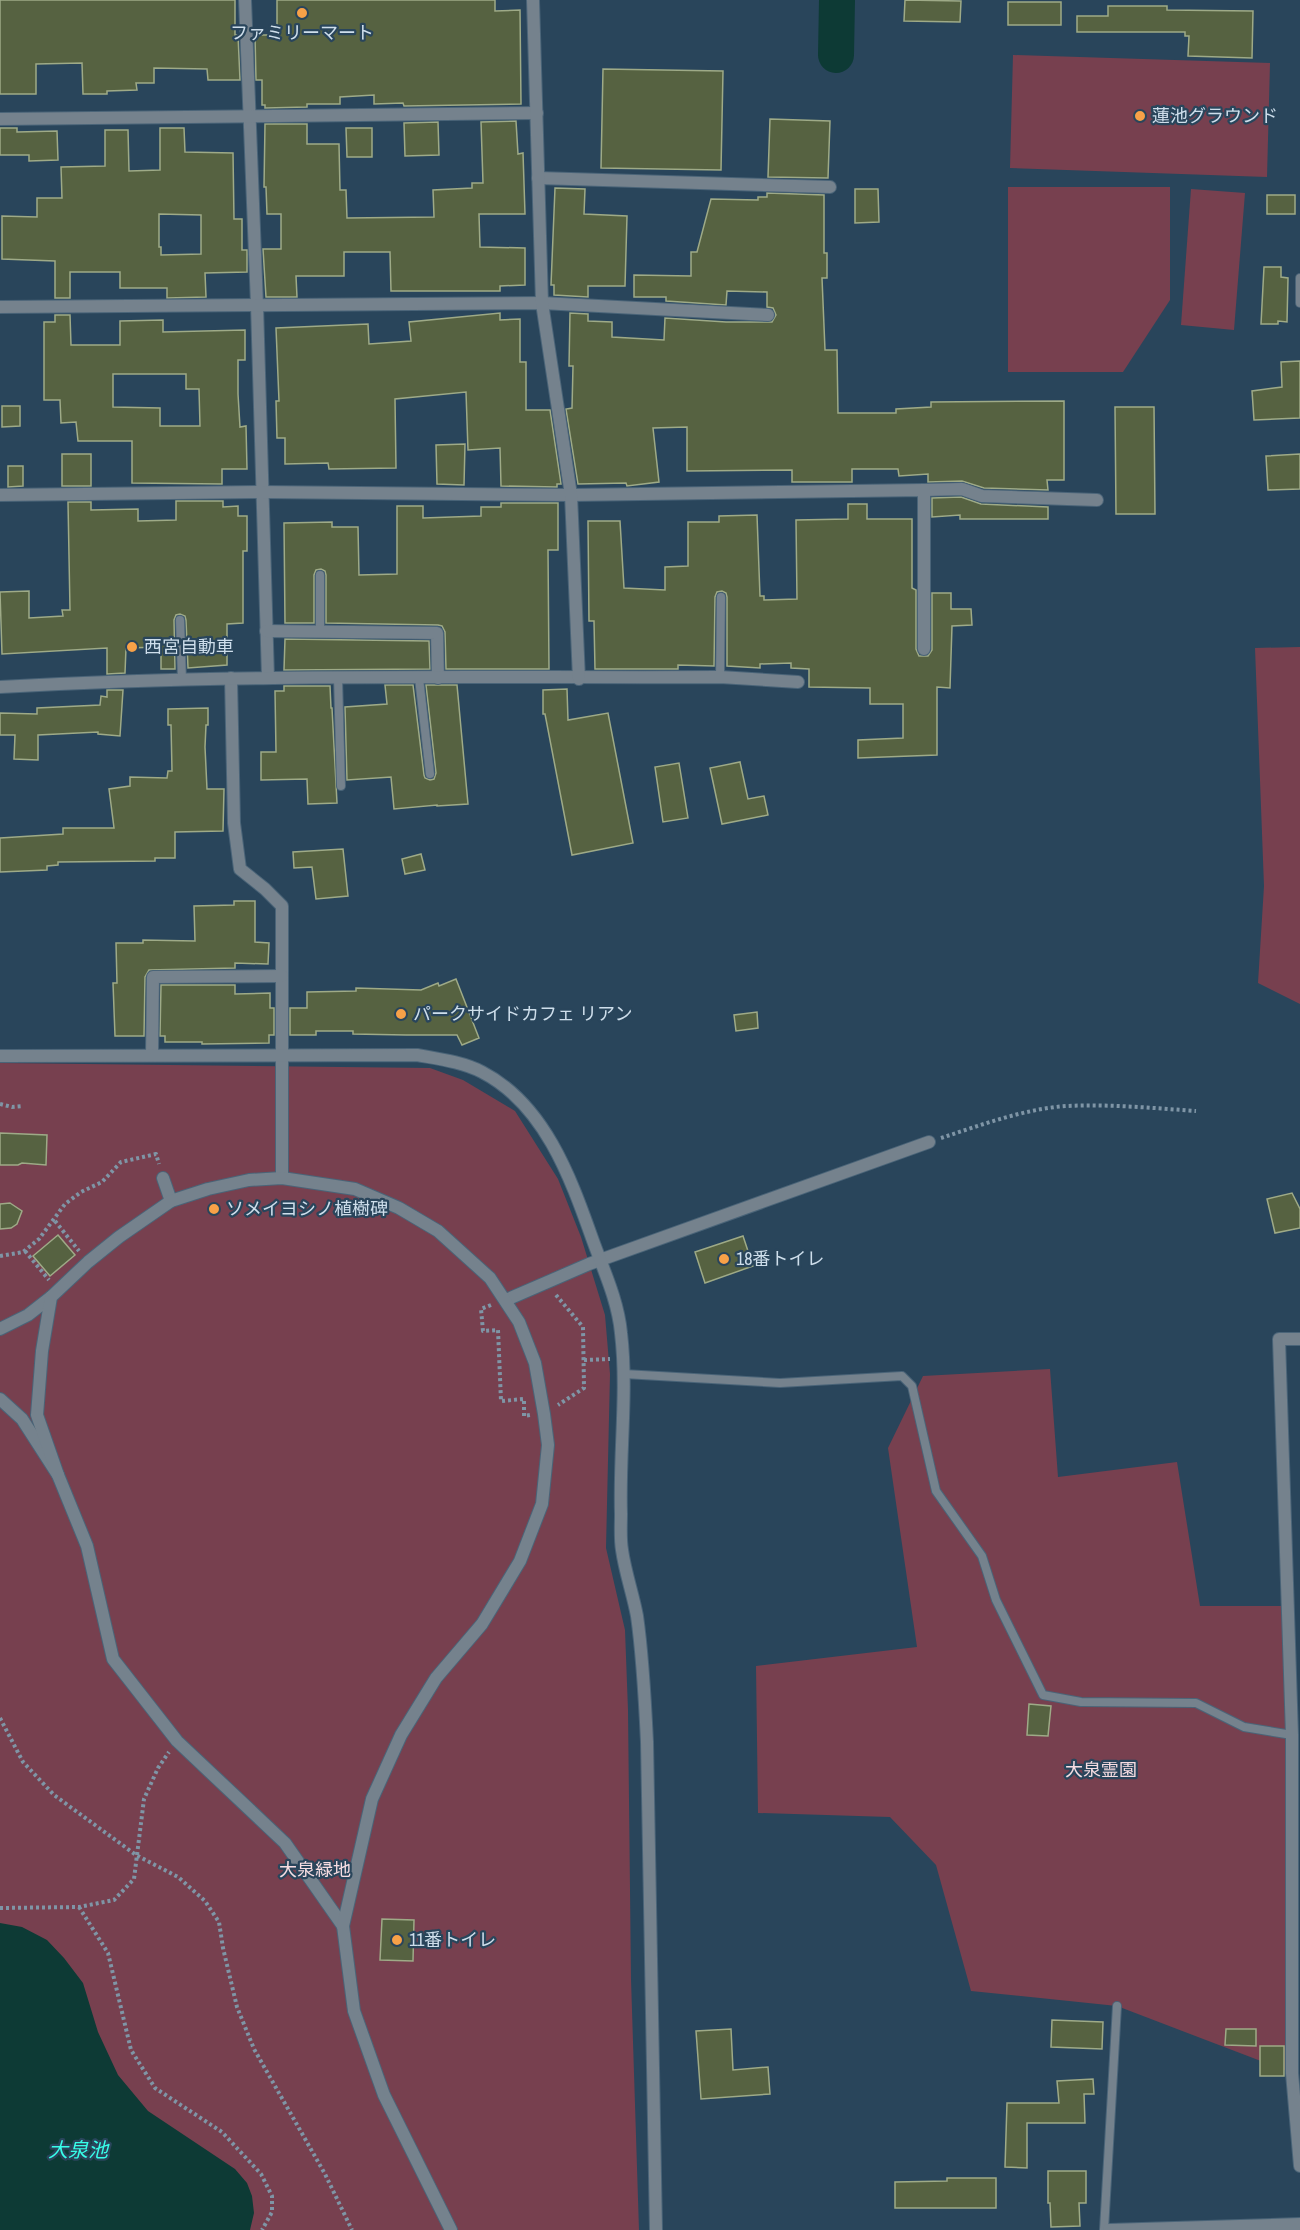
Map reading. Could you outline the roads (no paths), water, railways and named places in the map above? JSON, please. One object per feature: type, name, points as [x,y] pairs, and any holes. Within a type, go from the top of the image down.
[{"type":"street","points":[[245,0],[268,678]]},
{"type":"street","points":[[532,0],[542,303],[571,495],[579,679]]},
{"type":"street","points":[[0,119],[537,113]]},
{"type":"street","points":[[538,178],[830,187]]},
{"type":"street","points":[[0,307],[542,303],[768,315]]},
{"type":"street","points":[[0,495],[262,492],[571,495],[962,489],[982,496],[1097,500]]},
{"type":"street","points":[[924,490],[924,649]]},
{"type":"street","points":[[266,632],[437,633],[438,678]]},
{"type":"street","points":[[0,687],[231,678],[720,677],[798,682]]},
{"type":"street","points":[[231,678],[234,823],[240,869],[266,889],[282,906],[282,1178]]},
{"type":"street","points":[[152,1055],[153,977],[282,976]]},
{"type":"street","points":[[0,1056],[282,1055],[426,1057],[446,1060],[481,1072],[505,1086],[527,1107],[556,1149],[615,1300],[621,1331],[624,1374],[620,1485],[622,1550],[636,1614],[643,1665],[646,1742],[656,2230]]},
{"type":"street","points":[[506,1300],[600,1260],[929,1142]]},
{"type":"street","points":[[163,1178],[171,1201]]},
{"type":"street","points":[[0,1329],[28,1315],[55,1294],[88,1262],[171,1201],[208,1189],[249,1180],[282,1178],[355,1189],[399,1208],[438,1231],[490,1278],[519,1322],[535,1363],[548,1445],[542,1504],[520,1561],[483,1624],[436,1678],[401,1735],[372,1799],[343,1926],[354,2011],[384,2096],[451,2230]]},
{"type":"street","points":[[55,1294],[42,1351],[38,1415],[58,1475],[87,1546],[113,1659],[177,1741],[285,1843],[343,1926]]},
{"type":"street","points":[[1300,1339],[1279,1339],[1292,1735],[1292,2073],[1300,2166]]},
{"type":"street","points":[[0,1399],[22,1419],[58,1475]]},
{"type":"street","points":[[1107,2230],[1300,2224]]},
{"type":"lane","points":[[1300,279],[1300,303]]},
{"type":"lane","points":[[320,575],[320,632]]},
{"type":"lane","points":[[720,677],[721,597]]},
{"type":"lane","points":[[180,620],[182,680]]},
{"type":"lane","points":[[338,678],[341,786]]},
{"type":"lane","points":[[419,678],[430,774]]},
{"type":"lane","points":[[624,1374],[780,1383],[902,1376],[912,1386],[936,1491],[982,1556],[996,1600],[1043,1695],[1081,1702],[1196,1703],[1244,1727],[1292,1735]]},
{"type":"lane","points":[[1107,2230],[1117,2006]]},
{"type":"water","name":"大泉池","points":[[0,1923],[22,1927],[47,1940],[64,1958],[83,1983],[98,2032],[118,2075],[148,2111],[235,2169],[247,2183],[252,2196],[254,2213],[250,2230],[0,2230]]},
{"type":"waterway","points":[[836,55],[837,0]]},
{"type":"place","name":"ファミリーマート","points":[[302,13]]},
{"type":"place","name":"蓮池グラウンド","points":[[1140,116]]},
{"type":"place","name":"西宮自動車","points":[[132,647]]},
{"type":"place","name":"パークサイドカフェ リアン","points":[[401,1014]]},
{"type":"place","name":"ソメイヨシノ植樹碑","points":[[214,1209]]},
{"type":"place","name":"18番トイレ","points":[[724,1259]]},
{"type":"place","name":"11番トイレ","points":[[397,1940]]},
{"type":"park label","name":"大泉霊園","points":[[1101,1770]]},
{"type":"park label","name":"大泉緑地","points":[[315,1870]]}]
